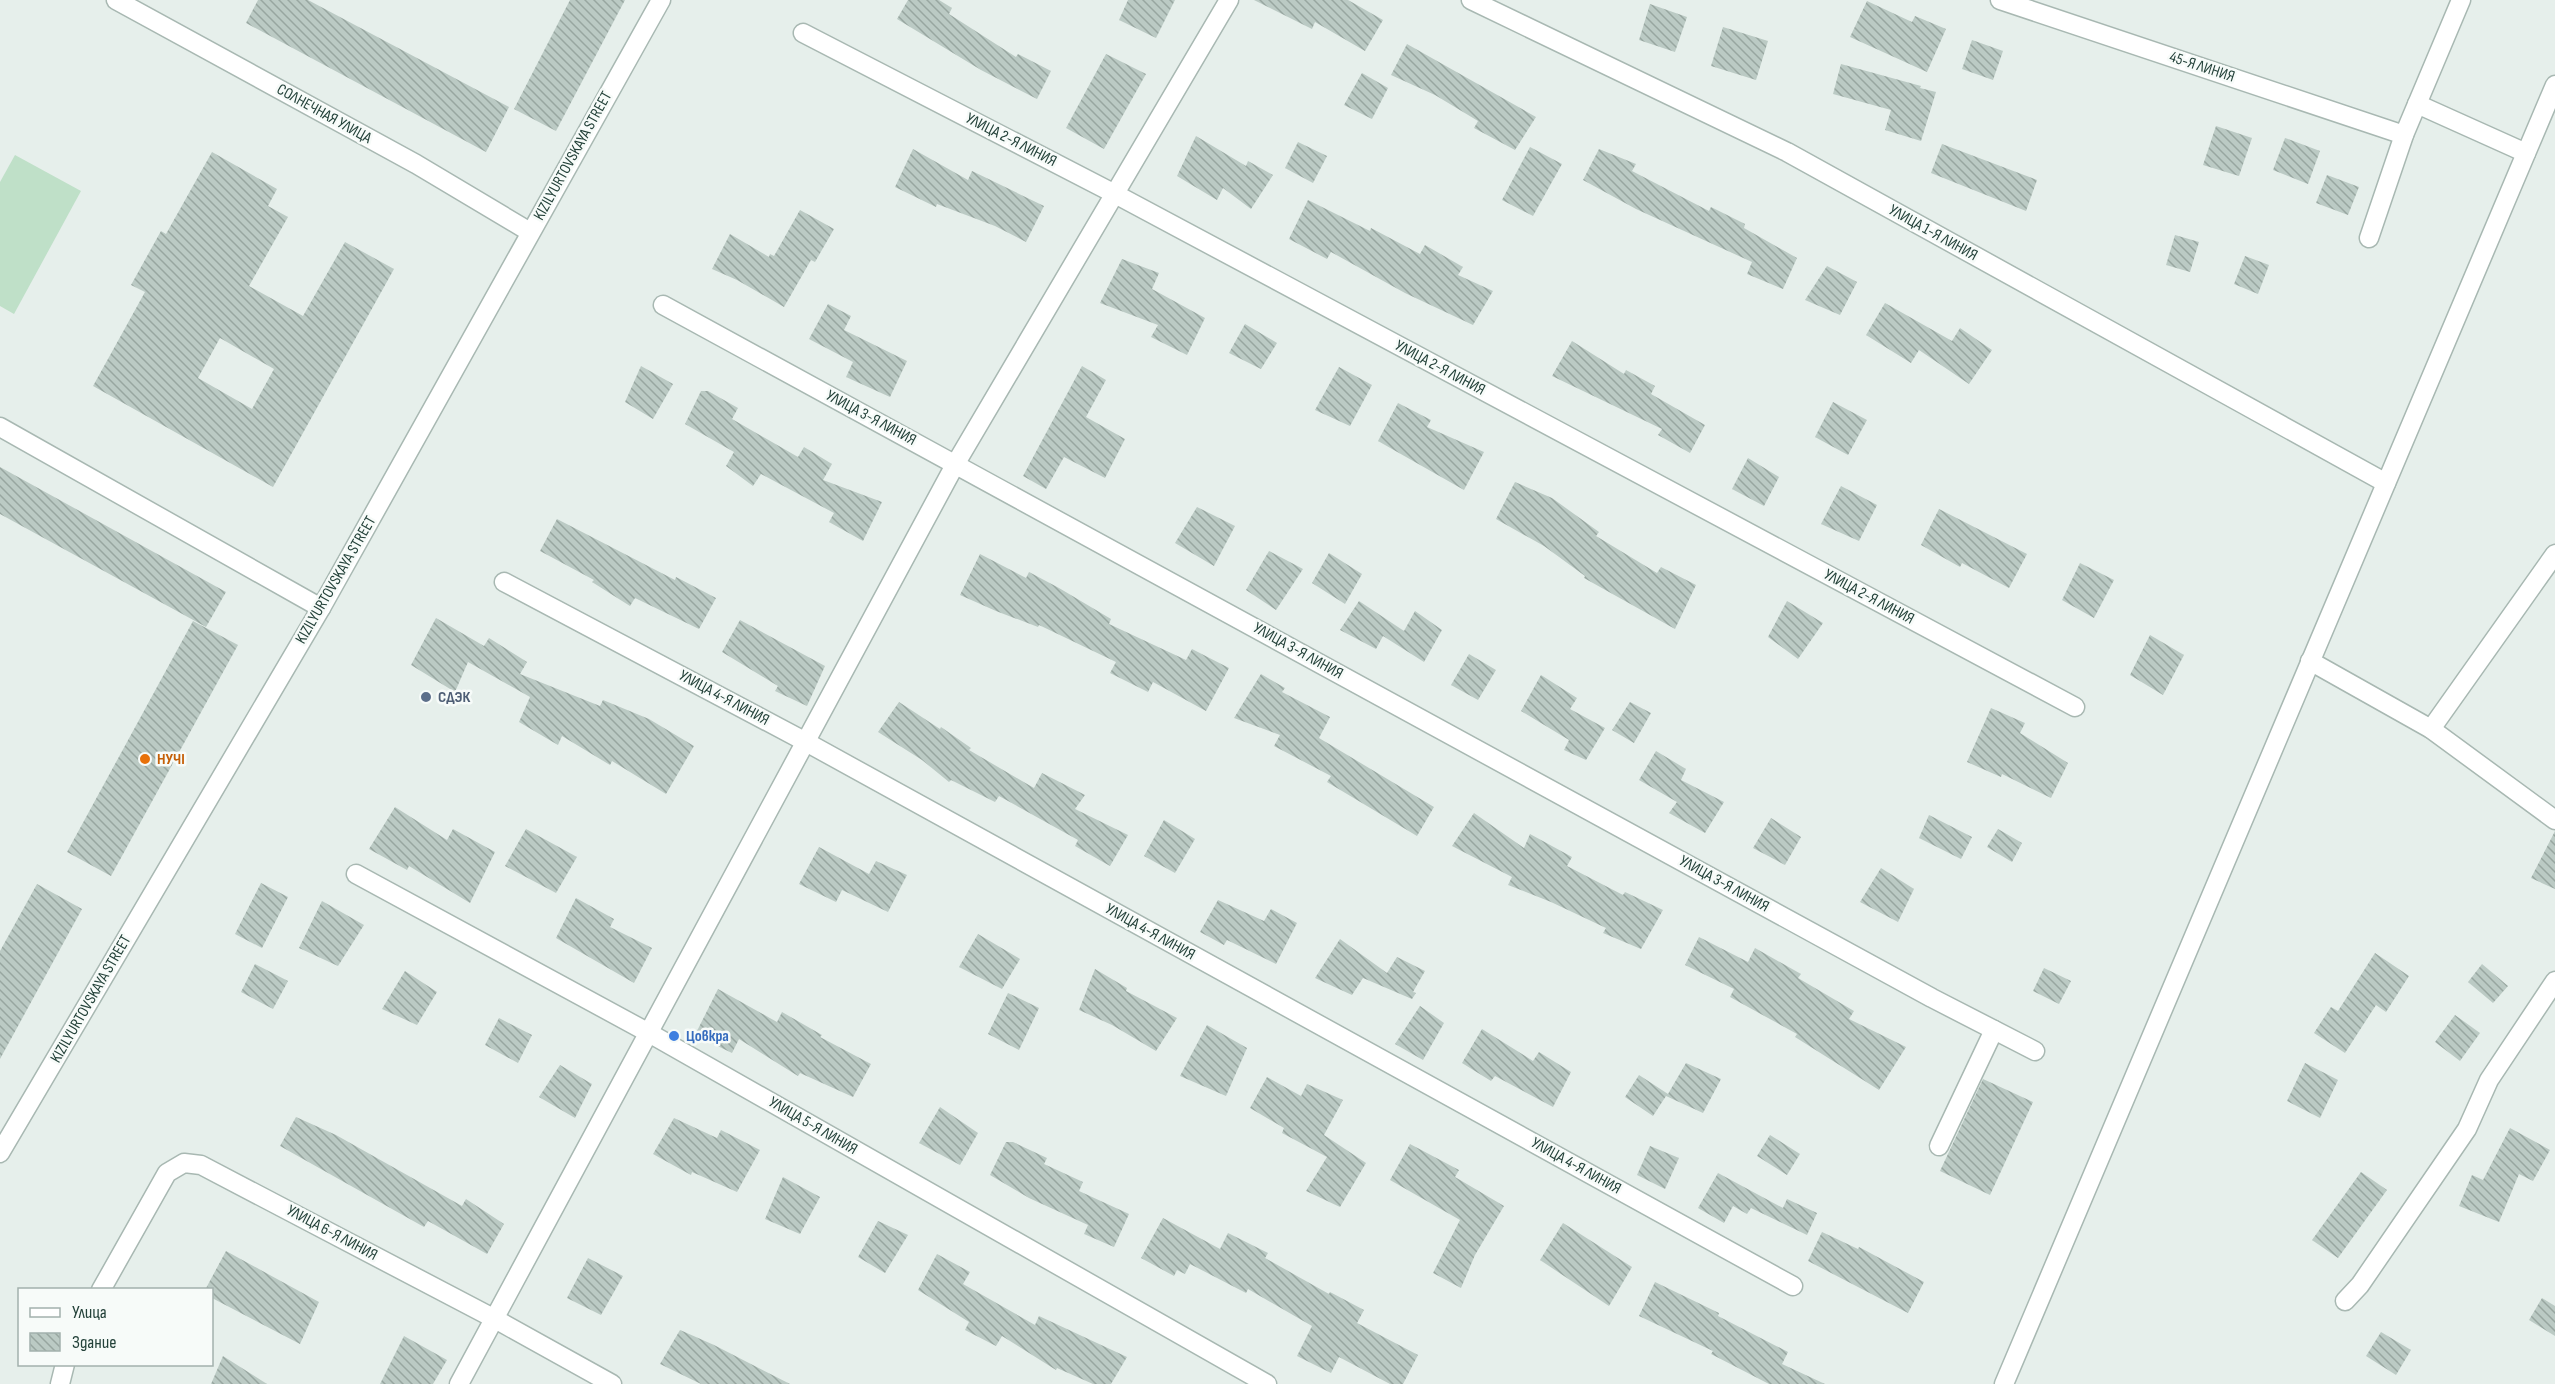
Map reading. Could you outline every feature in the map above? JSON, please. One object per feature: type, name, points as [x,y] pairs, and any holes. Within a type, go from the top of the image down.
[{"type":"street","name":"СОЛНЕЧНАЯ УЛИЦА","points":[[116,0],[416,164],[530,232]]},
{"type":"street","name":"KIZILYURTOVSKAYA STREET","points":[[0,1153],[321,608],[661,0]]},
{"type":"street","points":[[459,1384],[956,464],[1229,0]]},
{"type":"street","name":"УЛИЦА 1-Я ЛИНИЯ","points":[[1471,0],[1787,152],[2386,483]]},
{"type":"street","name":"45-Я ЛИНИЯ","points":[[2000,0],[2404,135]]},
{"type":"street","points":[[2369,238],[2404,135],[2461,0]]},
{"type":"street","name":"УЛИЦА 2-Я ЛИНИЯ","points":[[803,33],[1115,194],[2075,707]]},
{"type":"street","points":[[2004,1384],[2555,85]]},
{"type":"street","points":[[2417,104],[2526,153]]},
{"type":"street","name":"УЛИЦА 3-Я ЛИНИЯ","points":[[663,305],[1932,998],[2035,1050]]},
{"type":"street","points":[[0,427],[321,608]]},
{"type":"street","points":[[2432,729],[2555,554]]},
{"type":"street","name":"УЛИЦА 4-Я ЛИНИЯ","points":[[504,582],[806,742],[1793,1286]]},
{"type":"street","points":[[2310,661],[2432,729],[2555,820]]},
{"type":"street","name":"УЛИЦА 5-Я ЛИНИЯ","points":[[356,874],[650,1033],[1267,1384]]},
{"type":"street","points":[[2345,1301],[2360,1285],[2467,1129],[2489,1080],[2555,981]]},
{"type":"street","points":[[1939,1146],[1994,1030]]},
{"type":"street","name":"УЛИЦА 6-Я ЛИНИЯ","points":[[102,1288],[168,1173],[184,1164],[201,1165],[495,1319],[612,1384]]},
{"type":"street","points":[[60,1384],[65,1366]]},
{"type":"green space","points":[[15,155],[81,191],[14,314],[0,306],[0,182]]},
{"type":"building","points":[[258,0],[308,0],[509,107],[486,152],[246,23]]},
{"type":"building","points":[[570,0],[625,0],[556,131],[514,109]]},
{"type":"building","points":[[908,0],[939,0],[952,8],[949,14],[1016,57],[1018,54],[1051,71],[1037,99],[981,70],[897,19]]},
{"type":"building","points":[[1128,0],[1175,0],[1156,38],[1119,20]]},
{"type":"building","points":[[1254,0],[1348,0],[1383,20],[1365,51],[1315,22],[1312,29]]},
{"type":"building","points":[[1867,1],[1912,22],[1915,16],[1946,29],[1927,72],[1850,37]]},
{"type":"building","points":[[1650,4],[1687,17],[1675,52],[1639,40]]},
{"type":"building","points":[[1723,27],[1768,41],[1756,80],[1711,66]]},
{"type":"building","points":[[1972,40],[2003,51],[1993,80],[1962,69]]},
{"type":"building","points":[[1407,44],[1536,117],[1515,150],[1474,128],[1478,121],[1435,95],[1391,75]]},
{"type":"building","points":[[1106,54],[1146,74],[1104,149],[1066,128]]},
{"type":"building","points":[[1841,64],[1936,92],[1921,141],[1885,130],[1891,110],[1833,94]]},
{"type":"building","points":[[1362,73],[1388,88],[1372,119],[1344,105]]},
{"type":"building","points":[[2216,126],[2252,138],[2239,176],[2203,165]]},
{"type":"building","points":[[1196,136],[1246,166],[1248,161],[1273,175],[1251,209],[1223,188],[1217,200],[1177,176]]},
{"type":"building","points":[[2285,138],[2320,151],[2308,184],[2273,170]]},
{"type":"building","points":[[1298,142],[1327,156],[1313,183],[1285,168]]},
{"type":"building","points":[[1942,144],[2037,180],[2026,211],[1931,173]]},
{"type":"building","points":[[1530,147],[1562,164],[1533,216],[1502,200]]},
{"type":"building","points":[[913,149],[968,180],[972,171],[1044,206],[1026,242],[995,226],[937,204],[936,207],[895,187]]},
{"type":"building","points":[[1599,149],[1636,164],[1632,171],[1709,211],[1711,207],[1745,224],[1744,228],[1797,258],[1783,289],[1747,274],[1752,262],[1636,209],[1583,180]]},
{"type":"building","points":[[212,152],[277,189],[268,206],[288,217],[249,286],[303,316],[345,242],[394,269],[273,487],[93,386],[145,292],[131,285],[161,231],[166,234]],"holes":[[[220,338],[274,369],[252,409],[198,378]]]},
{"type":"building","points":[[2327,175],[2359,187],[2348,215],[2316,203]]},
{"type":"building","points":[[1308,200],[1370,231],[1371,228],[1420,254],[1425,245],[1463,267],[1458,275],[1493,291],[1473,325],[1405,293],[1331,252],[1327,259],[1289,239]]},
{"type":"building","points":[[800,210],[834,229],[815,262],[811,260],[784,307],[737,280],[712,269],[730,234],[769,257],[770,254],[774,256]]},
{"type":"building","points":[[2175,235],[2199,242],[2190,272],[2166,265]]},
{"type":"building","points":[[2245,256],[2269,265],[2258,294],[2234,284]]},
{"type":"building","points":[[1122,259],[1159,273],[1152,289],[1205,318],[1187,355],[1151,337],[1158,325],[1100,303]]},
{"type":"building","points":[[1827,266],[1857,282],[1840,315],[1805,300]]},
{"type":"building","points":[[1885,303],[1952,341],[1960,328],[1992,350],[1969,384],[1919,350],[1911,363],[1866,335]]},
{"type":"building","points":[[828,304],[851,316],[844,330],[907,361],[890,397],[846,377],[853,362],[809,339]]},
{"type":"building","points":[[1245,324],[1277,343],[1261,369],[1229,353]]},
{"type":"building","points":[[1572,341],[1624,374],[1626,370],[1655,386],[1651,394],[1705,425],[1690,453],[1658,435],[1662,429],[1552,376]]},
{"type":"building","points":[[641,366],[673,384],[653,419],[625,402]]},
{"type":"building","points":[[1082,366],[1106,380],[1086,417],[1125,439],[1105,478],[1064,457],[1046,489],[1023,476]]},
{"type":"building","points":[[1339,367],[1372,385],[1350,426],[1315,410]]},
{"type":"building","points":[[701,391],[708,391],[738,408],[732,419],[798,457],[804,447],[832,464],[823,480],[882,502],[863,541],[829,522],[834,513],[761,474],[753,486],[726,466],[734,452],[685,424]]},
{"type":"building","points":[[1833,402],[1867,420],[1848,455],[1815,437]]},
{"type":"building","points":[[1398,403],[1431,420],[1427,427],[1484,452],[1464,490],[1378,441]]},
{"type":"building","points":[[1748,458],[1779,477],[1764,506],[1732,489]]},
{"type":"building","points":[[0,467],[226,592],[206,627],[0,514]]},
{"type":"building","points":[[1515,482],[1552,498],[1599,532],[1596,536],[1657,573],[1661,567],[1696,585],[1675,629],[1584,578],[1585,576],[1544,546],[1496,519]]},
{"type":"building","points":[[1841,486],[1877,505],[1859,541],[1821,524]]},
{"type":"building","points":[[1197,507],[1235,526],[1214,566],[1175,543]]},
{"type":"building","points":[[1939,509],[2027,554],[2009,588],[1962,563],[1960,567],[1921,545]]},
{"type":"building","points":[[557,519],[675,580],[676,577],[716,598],[699,629],[635,598],[630,606],[592,582],[594,580],[540,551]]},
{"type":"building","points":[[1269,551],[1303,569],[1276,610],[1246,590]]},
{"type":"building","points":[[1329,553],[1362,574],[1345,604],[1312,583]]},
{"type":"building","points":[[980,554],[1026,578],[1029,572],[1111,619],[1109,624],[1186,660],[1192,649],[1229,668],[1206,711],[1153,682],[1148,692],[1110,673],[1116,662],[1039,625],[1038,627],[960,595]]},
{"type":"building","points":[[2080,563],[2114,580],[2094,618],[2062,600]]},
{"type":"building","points":[[1359,601],[1404,631],[1415,611],[1442,630],[1424,662],[1383,636],[1376,649],[1340,630]]},
{"type":"building","points":[[1787,601],[1823,623],[1798,659],[1768,637]]},
{"type":"building","points":[[436,618],[484,646],[489,638],[527,662],[520,674],[600,706],[603,700],[649,719],[694,746],[666,794],[612,761],[610,765],[562,736],[558,745],[519,722],[530,697],[468,662],[455,692],[411,665]]},
{"type":"building","points":[[740,620],[825,666],[807,706],[775,691],[778,686],[722,652]]},
{"type":"building","points":[[193,621],[238,645],[111,876],[67,852]]},
{"type":"building","points":[[2150,635],[2184,655],[2163,695],[2130,675]]},
{"type":"building","points":[[1469,654],[1496,670],[1478,700],[1451,685]]},
{"type":"building","points":[[1261,674],[1285,688],[1282,692],[1330,717],[1319,738],[1434,807],[1417,836],[1327,782],[1331,776],[1274,746],[1280,735],[1234,718]]},
{"type":"building","points":[[1541,675],[1577,698],[1570,709],[1605,728],[1586,760],[1564,750],[1569,740],[1521,711]]},
{"type":"building","points":[[899,702],[940,729],[941,727],[971,748],[969,750],[1034,788],[1042,773],[1085,795],[1075,809],[1128,835],[1110,866],[1075,846],[1078,840],[999,796],[995,802],[951,780],[949,782],[922,760],[878,732]]},
{"type":"building","points":[[1630,702],[1651,713],[1634,743],[1612,730]]},
{"type":"building","points":[[1991,708],[2025,723],[2020,733],[2068,763],[2051,798],[2002,774],[2001,777],[1967,762]]},
{"type":"building","points":[[1656,751],[1686,769],[1681,780],[1724,802],[1705,833],[1669,813],[1677,802],[1639,780]]},
{"type":"building","points":[[395,807],[447,840],[453,829],[495,852],[470,903],[409,866],[407,870],[369,849]]},
{"type":"building","points":[[1474,813],[1524,848],[1530,834],[1572,857],[1567,866],[1623,895],[1625,892],[1663,910],[1641,949],[1603,933],[1606,928],[1508,885],[1512,877],[1452,846]]},
{"type":"building","points":[[1929,815],[1972,837],[1961,859],[1919,838]]},
{"type":"building","points":[[1771,818],[1801,837],[1785,865],[1753,848]]},
{"type":"building","points":[[1164,820],[1195,839],[1175,873],[1144,856]]},
{"type":"building","points":[[526,829],[577,857],[556,893],[505,866]]},
{"type":"building","points":[[1998,829],[2022,843],[2012,862],[1987,847]]},
{"type":"building","points":[[2555,831],[2555,889],[2531,878]]},
{"type":"building","points":[[819,847],[869,874],[876,861],[907,875],[888,912],[842,890],[836,902],[799,884]]},
{"type":"building","points":[[1881,868],[1914,889],[1898,922],[1860,902]]},
{"type":"building","points":[[261,883],[288,897],[262,948],[235,934]]},
{"type":"building","points":[[37,884],[82,909],[0,1059],[0,951]]},
{"type":"building","points":[[576,898],[614,919],[610,927],[652,948],[634,983],[556,938]]},
{"type":"building","points":[[1218,900],[1264,921],[1271,909],[1297,923],[1276,964],[1227,940],[1224,945],[1200,932]]},
{"type":"building","points":[[322,901],[364,925],[338,966],[299,948]]},
{"type":"building","points":[[978,934],[1020,959],[1002,989],[959,967]]},
{"type":"building","points":[[1699,937],[1748,962],[1755,948],[1801,974],[1798,978],[1854,1011],[1849,1019],[1906,1047],[1879,1090],[1795,1037],[1797,1034],[1730,997],[1734,989],[1685,965]]},
{"type":"building","points":[[1340,939],[1387,973],[1397,957],[1425,971],[1413,992],[1416,993],[1412,999],[1363,978],[1352,995],[1315,978]]},
{"type":"building","points":[[2375,953],[2409,976],[2386,1012],[2376,1005],[2345,1053],[2314,1033],[2331,1007],[2338,1011]]},
{"type":"building","points":[[255,964],[288,981],[273,1009],[241,992]]},
{"type":"building","points":[[2482,964],[2508,986],[2493,1003],[2468,982]]},
{"type":"building","points":[[2044,968],[2071,981],[2059,1004],[2033,991]]},
{"type":"building","points":[[1095,969],[1127,988],[1126,991],[1177,1018],[1156,1051],[1112,1025],[1079,1010]]},
{"type":"building","points":[[405,971],[437,992],[417,1025],[382,1009]]},
{"type":"building","points":[[718,989],[777,1022],[782,1012],[822,1035],[820,1037],[871,1064],[853,1097],[800,1073],[798,1076],[739,1039],[732,1053],[695,1035]]},
{"type":"building","points":[[1008,993],[1039,1008],[1019,1050],[988,1034]]},
{"type":"building","points":[[1420,1006],[1444,1023],[1423,1060],[1395,1044]]},
{"type":"building","points":[[2455,1015],[2480,1033],[2460,1061],[2435,1042]]},
{"type":"building","points":[[499,1018],[532,1035],[518,1063],[485,1045]]},
{"type":"building","points":[[1207,1025],[1247,1048],[1226,1096],[1180,1076]]},
{"type":"building","points":[[1482,1029],[1533,1061],[1539,1052],[1571,1072],[1553,1107],[1495,1076],[1491,1081],[1462,1063]]},
{"type":"building","points":[[1686,1063],[1721,1079],[1703,1113],[1666,1096],[1653,1116],[1625,1097],[1639,1075],[1668,1094]]},
{"type":"building","points":[[2305,1063],[2338,1080],[2320,1118],[2287,1101]]},
{"type":"building","points":[[560,1065],[592,1084],[575,1118],[539,1097]]},
{"type":"building","points":[[1267,1077],[1301,1096],[1307,1084],[1343,1100],[1324,1135],[1366,1163],[1340,1207],[1306,1191],[1327,1157],[1282,1133],[1284,1128],[1250,1108]]},
{"type":"building","points":[[1983,1079],[2033,1102],[1990,1195],[1940,1171]]},
{"type":"building","points":[[940,1107],[978,1133],[960,1165],[919,1143]]},
{"type":"building","points":[[296,1117],[336,1135],[462,1206],[466,1199],[504,1224],[487,1254],[428,1221],[424,1227],[280,1146]]},
{"type":"building","points":[[674,1118],[717,1138],[721,1130],[760,1150],[737,1192],[692,1172],[691,1175],[653,1154]]},
{"type":"building","points":[[2510,1128],[2550,1150],[2533,1181],[2519,1174],[2499,1222],[2459,1206],[2472,1175],[2483,1180]]},
{"type":"building","points":[[1770,1135],[1800,1154],[1787,1175],[1757,1156]]},
{"type":"building","points":[[1006,1142],[1013,1142],[1047,1158],[1044,1164],[1083,1182],[1079,1191],[1129,1214],[1114,1247],[1084,1234],[1088,1225],[1029,1198],[990,1175]]},
{"type":"building","points":[[1410,1144],[1459,1170],[1455,1177],[1504,1206],[1475,1255],[1461,1288],[1433,1273],[1460,1220],[1390,1180]]},
{"type":"building","points":[[1650,1146],[1679,1158],[1665,1189],[1637,1175]]},
{"type":"building","points":[[2361,1172],[2387,1190],[2338,1258],[2312,1240]]},
{"type":"building","points":[[1718,1173],[1783,1208],[1787,1199],[1817,1213],[1807,1235],[1751,1208],[1747,1214],[1733,1206],[1724,1223],[1698,1208]]},
{"type":"building","points":[[783,1177],[820,1197],[800,1234],[765,1219]]},
{"type":"building","points":[[1163,1218],[1220,1249],[1228,1233],[1268,1253],[1265,1258],[1329,1294],[1330,1292],[1364,1310],[1357,1323],[1418,1355],[1403,1384],[1390,1384],[1339,1357],[1331,1373],[1297,1356],[1312,1326],[1248,1289],[1246,1293],[1190,1264],[1185,1274],[1177,1270],[1174,1276],[1141,1258]]},
{"type":"building","points":[[878,1221],[908,1235],[885,1273],[858,1257]]},
{"type":"building","points":[[1563,1223],[1632,1267],[1609,1306],[1540,1260]]},
{"type":"building","points":[[1822,1232],[1858,1249],[1859,1247],[1924,1282],[1908,1313],[1808,1261]]},
{"type":"building","points":[[226,1251],[319,1302],[300,1344],[213,1299],[213,1288],[206,1288]]},
{"type":"building","points":[[937,1254],[970,1272],[963,1284],[1035,1325],[1039,1316],[1127,1357],[1111,1384],[1093,1384],[1057,1368],[1056,1370],[1002,1336],[996,1346],[965,1330],[969,1322],[918,1290]]},
{"type":"building","points":[[588,1258],[623,1276],[601,1315],[567,1298]]},
{"type":"building","points":[[1655,1282],[1719,1313],[1718,1316],[1788,1352],[1782,1364],[1825,1384],[1769,1384],[1711,1354],[1713,1351],[1639,1316]]},
{"type":"building","points":[[2542,1298],[2555,1306],[2555,1336],[2529,1320]]},
{"type":"building","points":[[680,1330],[790,1384],[701,1384],[660,1364]]},
{"type":"building","points":[[2381,1332],[2411,1350],[2396,1375],[2366,1356]]},
{"type":"building","points":[[404,1336],[447,1360],[433,1384],[380,1384]]},
{"type":"building","points":[[223,1356],[267,1384],[211,1384]]},
{"type":"place","name":"СДЭК","points":[[426,697]]},
{"type":"place","name":"НУЧI","points":[[145,759]]},
{"type":"place","name":"Цовкра","points":[[674,1036]]}]
